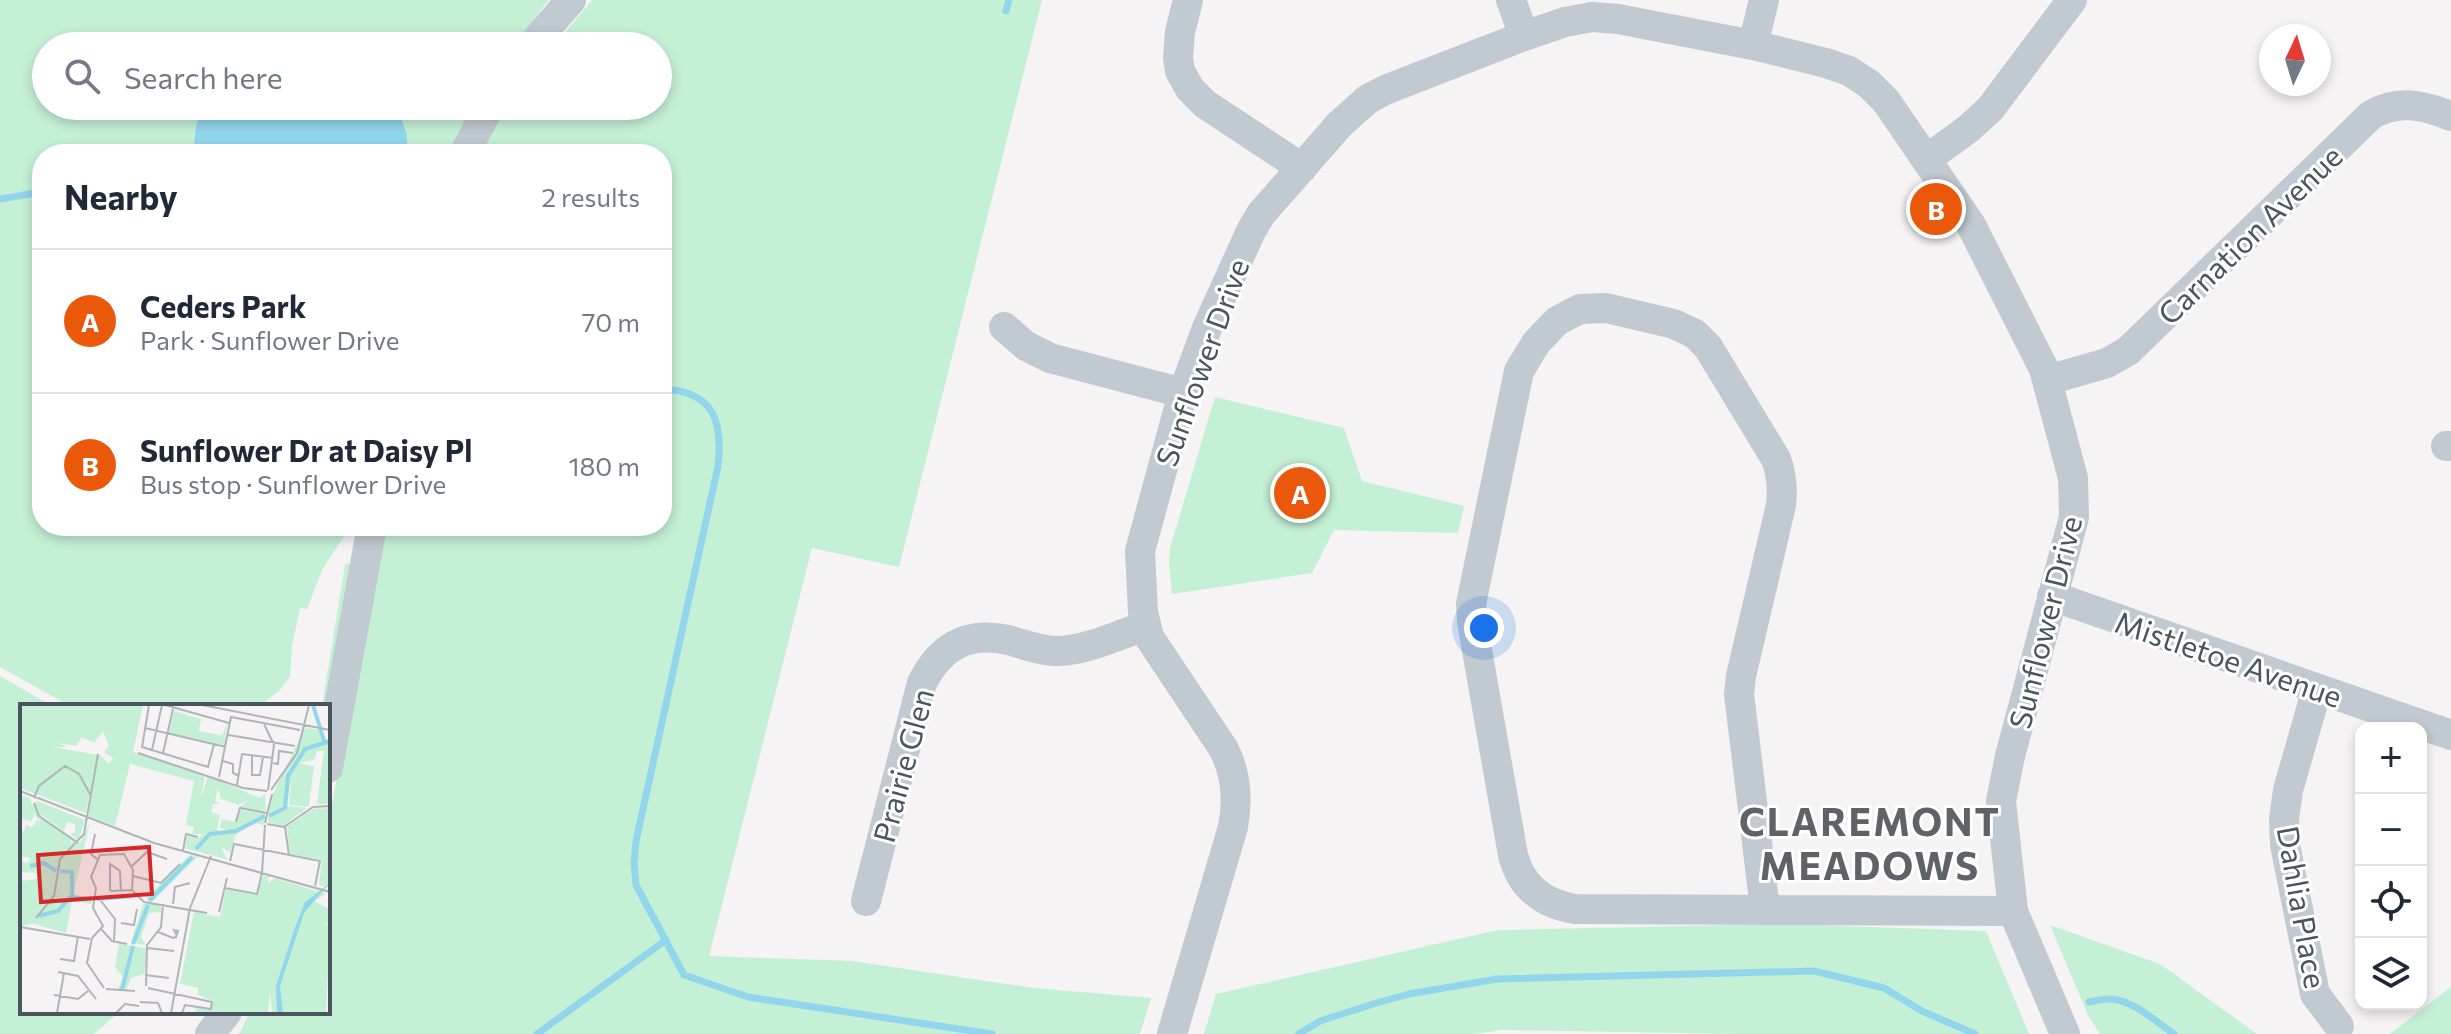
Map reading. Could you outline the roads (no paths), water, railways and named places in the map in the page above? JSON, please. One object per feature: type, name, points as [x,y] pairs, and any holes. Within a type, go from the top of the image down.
[{"type":"street","points":[[543,32],[571,0]]},
{"type":"street","points":[[1188,0],[1180,32],[1178,58],[1180,71],[1190,89],[1205,104],[1302,168]]},
{"type":"street","points":[[1511,0],[1524,36]]},
{"type":"street","points":[[1753,45],[1764,0]]},
{"type":"street","points":[[1927,159],[1990,109],[2072,0]]},
{"type":"street","name":"Sunflower Drive","points":[[1172,1034],[1233,827],[1235,785],[1223,748],[1154,646],[1145,626],[1140,551],[1183,393],[1207,328],[1251,231],[1270,202],[1339,125],[1368,99],[1524,36],[1565,22],[1592,17],[1618,19],[1753,45],[1826,63],[1849,71],[1869,84],[1886,101],[1971,225],[2048,380],[2075,492],[2071,529],[2002,788],[2002,814],[2013,911],[2065,1034]]},
{"type":"street","name":"Carnation Avenue","points":[[2048,380],[2107,363],[2128,351],[2371,115],[2384,108],[2411,104],[2451,116]]},
{"type":"street","points":[[469,144],[482,120]]},
{"type":"street","points":[[1765,909],[1739,694],[1781,505],[1781,472],[1715,356],[1701,339],[1674,324],[1606,308],[1580,309],[1557,321],[1536,343],[1519,371],[1471,604],[1515,864],[1523,881],[1548,902],[1565,907],[1765,909],[2013,911]]},
{"type":"street","points":[[1004,327],[1026,346],[1050,358],[1183,393]]},
{"type":"street","points":[[330,757],[370,536]]},
{"type":"street","name":"Mistletoe Avenue","points":[[2052,596],[2451,735]]},
{"type":"street","name":"Prairie Glen","points":[[866,901],[922,683],[943,653],[971,639],[988,637],[1041,649],[1070,649],[1145,626]]},
{"type":"street","name":"Dahlia Place","points":[[2317,689],[2288,790],[2284,819],[2285,845],[2315,994],[2339,1026]]},
{"type":"street","points":[[210,1034],[225,1014]]},
{"type":"water","points":[[198,120],[402,120],[407,144],[194,144]]},
{"type":"waterway","points":[[1006,11],[1009,0]]},
{"type":"waterway","points":[[0,199],[32,194]]},
{"type":"waterway","points":[[672,390],[693,396],[704,402],[711,411],[719,435],[718,466],[636,841],[636,885],[684,975],[748,997],[992,1034]]},
{"type":"waterway","points":[[537,1034],[666,940]]},
{"type":"waterway","points":[[1299,1034],[1320,1021],[1373,1004],[1409,994],[1497,979],[1814,971],[1884,988],[1922,1011],[1975,1034]]},
{"type":"waterway","points":[[2089,1002],[2109,999],[2126,1003],[2174,1034]]},
{"type":"place","name":"Sunflower Dr at Daisy Pl","points":[[1936,209]]},
{"type":"place","name":"Ceders Park","points":[[1300,493]]},
{"type":"district","name":"CLAREMONT MEADOWS","points":[[1870,842]]}]
